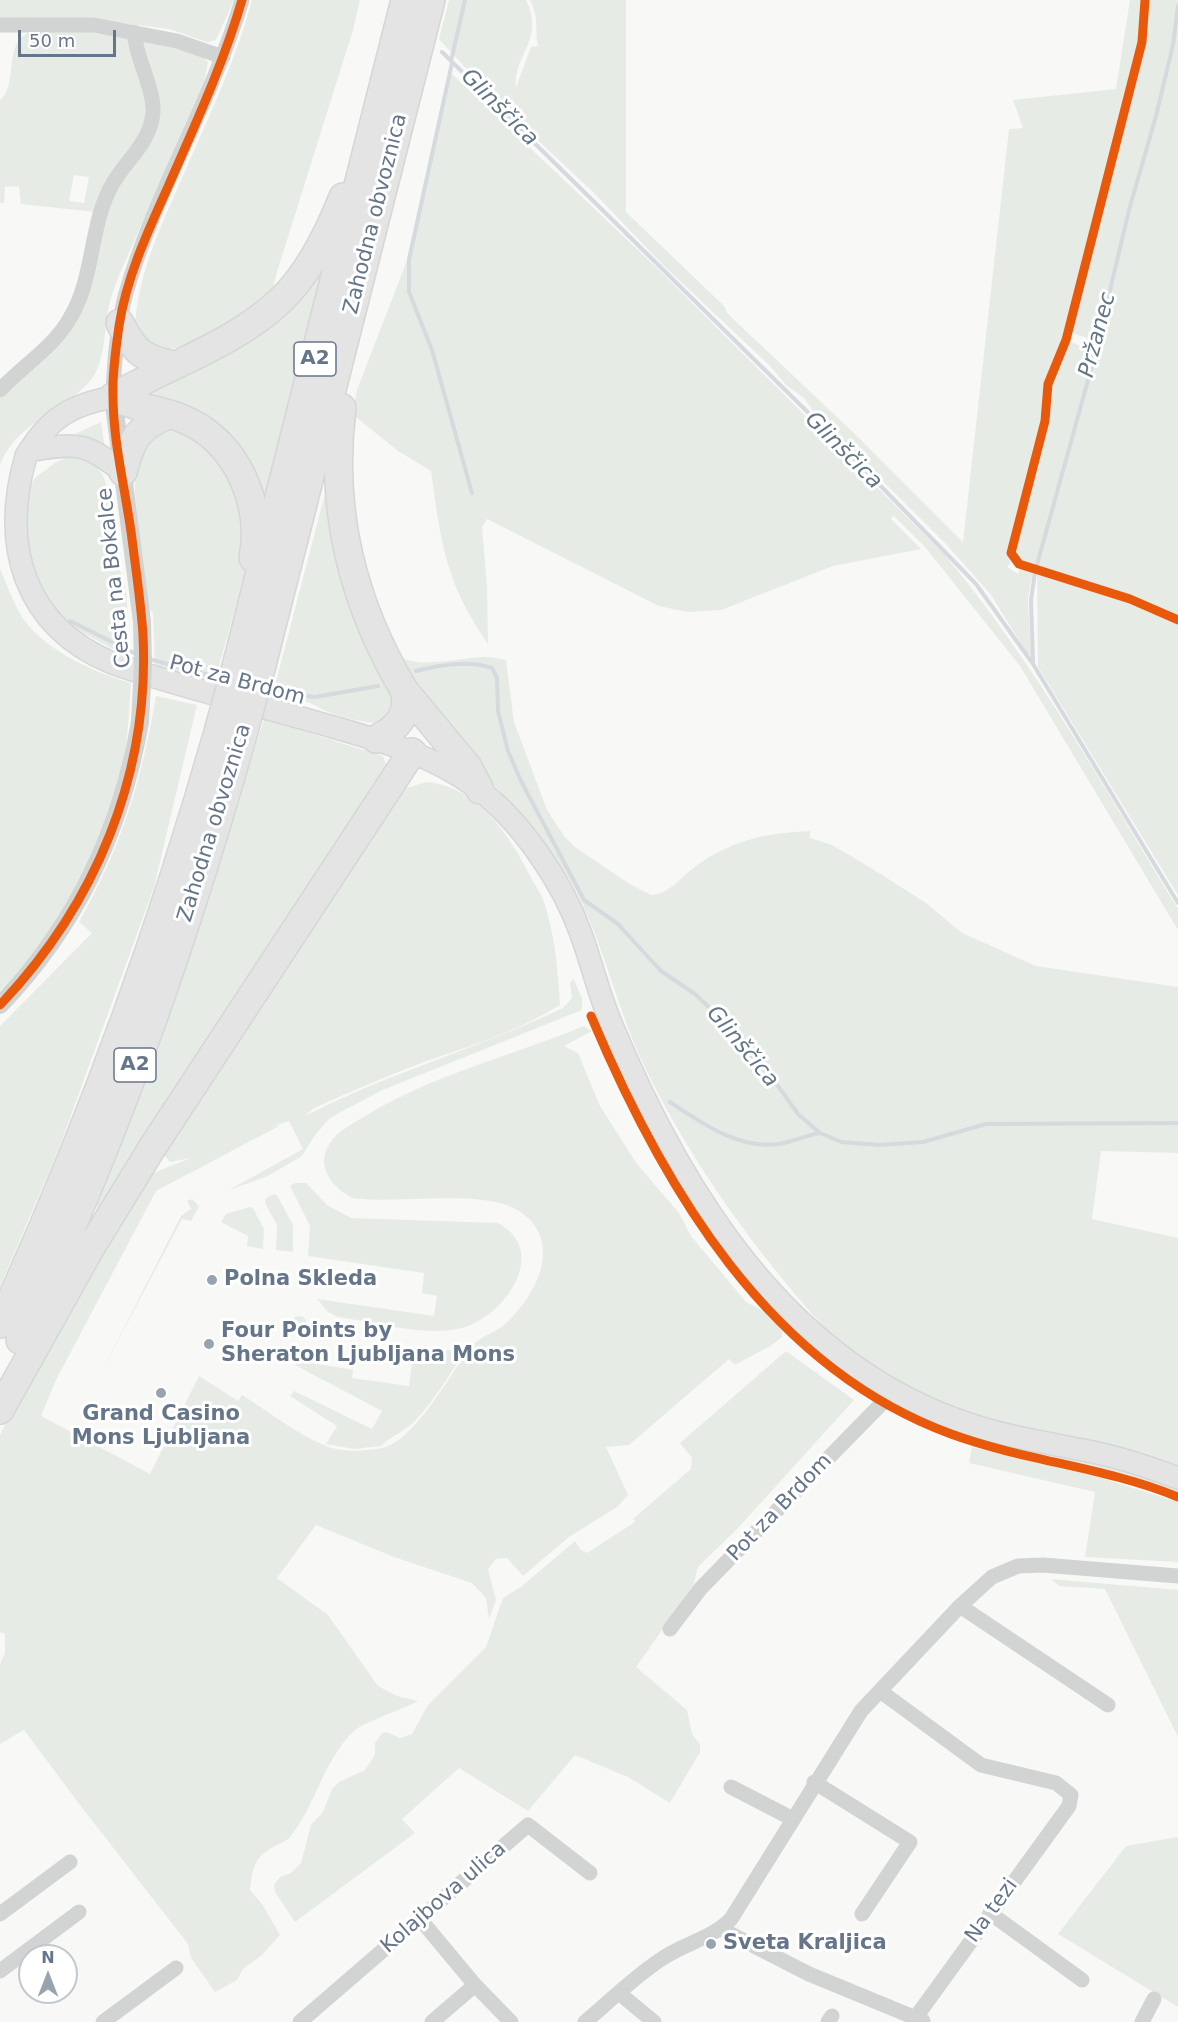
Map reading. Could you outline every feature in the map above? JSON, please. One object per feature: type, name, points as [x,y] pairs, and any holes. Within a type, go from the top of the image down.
[{"type":"highway","name":"Zahodna obvoznica","points":[[250,662],[255,594],[405,0]]},
{"type":"highway","name":"Zahodna obvoznica","points":[[0,1382],[70,1228],[138,1058],[181,938],[230,735],[358,289],[430,0]]},
{"type":"highway","points":[[112,397],[244,328],[289,292],[306,269],[334,220],[355,157],[374,124]]},
{"type":"highway","points":[[358,289],[360,325],[343,403],[338,450],[341,518],[347,556],[366,616],[404,690],[468,767],[480,790]]},
{"type":"highway","points":[[120,323],[137,352],[152,361],[173,365]]},
{"type":"highway","points":[[112,397],[135,407],[170,414],[192,423],[216,440],[230,455],[243,480],[254,514],[255,543],[250,569],[255,594]]},
{"type":"highway","points":[[123,472],[129,448],[138,432],[153,421],[170,414]]},
{"type":"highway","points":[[376,739],[390,732],[401,720],[406,702],[404,690]]},
{"type":"highway","name":"Zahodna obvoznica","points":[[0,1324],[69,1167],[123,1028],[168,899],[230,735]]},
{"type":"highway","points":[[0,1410],[90,1249],[152,1148],[412,752]]},
{"type":"main road","name":"Pot za Brdom","points":[[112,397],[30,453],[12,482],[7,501],[4,547],[12,573],[21,592],[52,628],[91,655],[132,670],[376,739],[412,752],[440,765],[480,790],[527,841],[569,904],[606,1011],[644,1101],[686,1177],[746,1264],[803,1325],[850,1364],[894,1391],[970,1425],[1106,1455],[1178,1478]]},
{"type":"main road","points":[[30,453],[57,446],[87,447],[123,472]]},
{"type":"street","points":[[112,397],[120,323],[126,294],[148,233],[224,57],[242,0]]},
{"type":"street","points":[[0,25],[76,24],[134,32],[200,47],[224,57]]},
{"type":"street","points":[[0,390],[61,332],[71,317],[89,268],[102,209],[113,183],[138,153],[149,129],[153,102],[138,61],[134,32]]},
{"type":"street","name":"Cesta na Bokalce","points":[[0,1005],[47,951],[90,882],[119,813],[130,774],[140,722],[143,666],[142,622],[112,397]]},
{"type":"street","name":"Pot za Brdom","points":[[670,1629],[702,1588],[894,1391]]},
{"type":"street","points":[[585,2022],[671,1953],[722,1929],[731,1919],[814,1782],[861,1711],[960,1606],[992,1577],[1018,1566],[1043,1565],[1178,1576]]},
{"type":"street","points":[[960,1606],[1108,1705]]},
{"type":"street","name":"Na tezi","points":[[880,1691],[981,1765],[1062,1786],[1071,1795],[1069,1806],[990,1913],[920,2020]]},
{"type":"street","points":[[814,1782],[910,1842],[862,1914]]},
{"type":"street","points":[[731,1787],[793,1819]]},
{"type":"street","name":"Kolajbova ulica","points":[[300,2022],[528,1826],[590,1873]]},
{"type":"street","points":[[0,1914],[70,1862]]},
{"type":"street","points":[[0,1971],[78,1912]]},
{"type":"street","points":[[990,1913],[1082,1980]]},
{"type":"street","points":[[420,1919],[476,1986],[511,2022]]},
{"type":"street","points":[[722,1929],[809,1974],[920,2020]]},
{"type":"street","points":[[103,2022],[176,1968]]},
{"type":"street","points":[[432,2022],[476,1986]]},
{"type":"street","points":[[619,1993],[654,2022]]},
{"type":"street","points":[[1142,2022],[1154,1999]]},
{"type":"shaded area","points":[[0,0],[234,0],[216,40],[207,42],[169,29],[130,24],[0,19]]},
{"type":"shaded area","points":[[252,0],[360,0],[353,30],[277,272],[274,284],[276,293],[235,321],[205,336],[158,352],[135,331],[146,266],[232,62]]},
{"type":"shaded area","points":[[449,0],[526,0],[531,14],[531,37],[519,65],[516,87],[531,47],[538,46],[536,18],[530,0],[626,0],[626,212],[963,542],[1009,129],[1023,128],[1013,100],[1116,89],[1130,0],[1141,0],[1139,41],[1063,338],[1044,382],[1041,420],[1007,553],[1011,563],[1007,567],[1018,574],[1020,569],[1033,570],[1028,599],[1031,654],[1028,655],[991,595],[945,543],[817,416],[804,398],[786,385],[770,366],[663,265],[595,194],[492,97],[439,39]]},
{"type":"shaded area","points":[[1149,0],[1178,0],[1178,615],[1132,595],[1027,564],[1017,557],[1016,552],[1050,422],[1051,385],[1070,342],[1084,347],[1087,338],[1075,334],[1073,330],[1146,44]]},
{"type":"shaded area","points":[[59,27],[128,37],[146,90],[149,117],[95,212],[21,204],[19,186],[5,187],[4,203],[0,203],[0,100],[6,94],[9,85],[16,45],[30,32]],"holes":[[[74,175],[89,177],[84,203],[69,201]]]},
{"type":"shaded area","points":[[145,38],[199,53],[208,62],[204,82],[118,278],[109,305],[102,355],[95,374],[79,392],[16,439],[0,466],[0,398],[15,380],[53,348],[118,185],[154,131],[140,44]]},
{"type":"shaded area","points":[[449,71],[658,269],[944,554],[1009,638],[1039,682],[1178,909],[1178,930],[1020,666],[925,547],[893,515],[891,519],[921,549],[833,566],[721,610],[687,612],[659,606],[487,519],[482,527],[487,587],[488,644],[462,601],[447,561],[431,471],[398,451],[352,414],[357,390],[406,263]]},
{"type":"shaded area","points":[[326,257],[263,508],[246,472],[132,393]]},
{"type":"shaded area","points":[[101,422],[105,448],[69,437]]},
{"type":"shaded area","points":[[184,425],[237,480],[246,569],[214,684],[155,669],[153,613],[148,609],[135,493],[135,452],[149,430]]},
{"type":"shaded area","points":[[73,455],[82,457],[96,466],[107,487],[108,505],[103,536],[107,550],[121,573],[126,593],[124,655],[63,622],[26,574],[23,498],[35,478],[56,462]]},
{"type":"shaded area","points":[[327,486],[393,690],[395,704],[382,724],[340,716],[304,701],[272,697]]},
{"type":"shaded area","points":[[0,569],[27,624],[48,644],[75,661],[103,674],[131,683],[123,765],[105,827],[92,858],[60,915],[22,967],[0,991]]},
{"type":"shaded area","points":[[1037,571],[1129,603],[1178,624],[1178,895],[1038,667]]},
{"type":"shaded area","points":[[400,656],[419,662],[478,657],[506,660],[514,722],[547,810],[564,836],[575,847],[628,883],[651,895],[664,891],[700,863],[726,848],[780,833],[810,831],[810,838],[832,845],[871,868],[926,903],[962,933],[1036,966],[1178,987],[1178,1153],[1101,1151],[1092,1219],[1178,1238],[1178,1466],[1119,1448],[1000,1423],[942,1403],[906,1386],[871,1365],[839,1341],[820,1322],[776,1271],[737,1220],[701,1167],[668,1112],[639,1055],[586,913],[565,872],[536,832],[422,704]]},
{"type":"shaded area","points":[[156,696],[197,705],[154,887],[58,1151],[0,1286],[0,1026],[92,933],[79,922],[107,867],[128,813],[144,756]]},
{"type":"shaded area","points":[[264,719],[383,756],[388,770],[95,1226],[98,1196],[172,1007]]},
{"type":"shaded area","points":[[426,782],[444,785],[476,802],[512,844],[545,905],[554,942],[560,1005],[511,1030],[410,1067],[341,1096],[314,1108],[305,1116],[369,1087],[499,1036],[563,1008],[572,998],[570,984],[573,978],[582,998],[582,1010],[380,1091],[330,1118],[315,1135],[302,1156],[268,1176],[229,1190],[303,1149],[289,1121],[273,1126],[281,1125],[156,1191],[56,1380],[41,1416],[150,1474],[199,1376],[238,1401],[242,1395],[282,1422],[331,1448],[360,1450],[382,1448],[394,1443],[407,1433],[431,1405],[473,1344],[504,1325],[526,1300],[540,1271],[543,1255],[541,1240],[535,1226],[522,1213],[506,1205],[465,1199],[371,1200],[352,1198],[337,1187],[327,1173],[324,1157],[327,1148],[337,1135],[349,1126],[419,1088],[584,1026],[592,1031],[564,1046],[578,1053],[600,1106],[637,1164],[679,1213],[691,1236],[746,1302],[763,1311],[782,1331],[782,1337],[735,1365],[729,1359],[629,1445],[606,1447],[628,1495],[617,1507],[569,1537],[523,1576],[507,1558],[496,1559],[488,1569],[496,1600],[489,1619],[486,1598],[472,1583],[394,1557],[316,1525],[277,1578],[328,1615],[378,1686],[397,1696],[418,1701],[355,1730],[335,1754],[307,1810],[291,1836],[268,1850],[259,1859],[252,1875],[250,1890],[262,1904],[280,1935],[262,1955],[243,1969],[237,1980],[215,1992],[191,1958],[188,1944],[24,1730],[0,1744],[0,1664],[5,1653],[5,1634],[0,1632],[0,1435],[39,1354],[148,1175],[191,1158],[170,1162],[163,1154],[404,789]]},
{"type":"shaded area","points":[[550,889],[555,892],[587,981],[590,1000],[566,925]]},
{"type":"shaded area","points":[[295,1183],[306,1183],[327,1205],[351,1218],[498,1223],[514,1236],[521,1251],[521,1268],[514,1285],[489,1314],[473,1324],[457,1329],[412,1330],[338,1317],[328,1312],[317,1299],[434,1316],[437,1296],[422,1293],[424,1273],[308,1256],[310,1226],[290,1186]]},
{"type":"shaded area","points":[[277,1195],[293,1225],[293,1252],[276,1250],[277,1225],[265,1203],[266,1198]]},
{"type":"shaded area","points":[[192,1199],[199,1206],[191,1221],[182,1219],[102,1371],[181,1216],[191,1209],[187,1201]]},
{"type":"shaded area","points":[[253,1208],[264,1229],[263,1249],[247,1246],[248,1236],[221,1222],[226,1214]]},
{"type":"shaded area","points":[[296,1316],[302,1316],[307,1324],[305,1330],[296,1332],[291,1327],[291,1321]]},
{"type":"shaded area","points":[[468,1347],[422,1413],[411,1425],[381,1446],[354,1449],[326,1444],[337,1426],[290,1396],[294,1391],[372,1429],[382,1411],[295,1365],[294,1360],[353,1370],[352,1378],[409,1386],[414,1349],[443,1351]]},
{"type":"shaded area","points":[[786,1351],[854,1400],[738,1528],[698,1567],[693,1586],[636,1667],[687,1710],[692,1734],[700,1744],[700,1752],[670,1803],[628,1777],[575,1755],[528,1811],[459,1768],[402,1819],[415,1833],[295,1922],[275,1892],[274,1885],[280,1877],[291,1873],[301,1863],[311,1825],[323,1812],[332,1789],[339,1782],[365,1770],[375,1755],[375,1743],[382,1733],[387,1732],[400,1738],[412,1734],[428,1705],[486,1647],[503,1598],[522,1586],[575,1541],[581,1550],[587,1553],[635,1522],[633,1519],[691,1469],[692,1458],[680,1443]]},
{"type":"shaded area","points":[[972,1447],[1098,1477],[1178,1502],[1178,1562],[1085,1557],[1095,1492],[969,1463]]},
{"type":"shaded area","points":[[1014,1447],[1112,1467],[1178,1488],[1178,1492],[1130,1476]]},
{"type":"shaded area","points":[[1051,1579],[1178,1590],[1178,1737],[1105,1589],[1059,1586]]},
{"type":"shaded area","points":[[1178,1837],[1178,2007],[1058,1934],[1126,1846]]},
{"type":"waterway","points":[[451,61],[465,0]]},
{"type":"waterway","name":"Pržanec","points":[[1033,662],[1031,600],[1035,572],[1093,362],[1129,210],[1156,116],[1173,45],[1178,6]]},
{"type":"waterway","name":"Glinščica","points":[[442,52],[838,442],[976,584],[1033,664],[1178,903]]},
{"type":"waterway","points":[[452,63],[409,260],[409,292],[432,350],[472,493]]},
{"type":"waterway","points":[[70,621],[136,654]]},
{"type":"waterway","points":[[149,659],[223,679]]},
{"type":"waterway","name":"Glinščica","points":[[416,671],[444,665],[464,664],[492,668],[497,678],[498,711],[508,751],[521,781],[584,900],[618,924],[661,971],[695,994],[719,1017],[776,1083],[798,1114],[820,1133],[841,1142],[879,1145],[923,1142],[986,1124],[1178,1123]]},
{"type":"waterway","points":[[265,690],[315,697],[378,686]]},
{"type":"waterway","points":[[670,1102],[721,1133],[749,1143],[778,1144],[819,1133]]},
{"type":"cycle path","points":[[0,1005],[34,966],[63,925],[89,881],[110,835],[126,787],[137,738],[143,687],[143,635],[114,414],[114,361],[119,326],[122,308],[138,256],[207,96],[242,0]]},
{"type":"cycle path","points":[[1145,0],[1142,42],[1066,340],[1048,384],[1045,421],[1011,553],[1019,564],[1130,599],[1178,620]]},
{"type":"cycle path","points":[[591,1016],[652,1144],[688,1206],[729,1264],[776,1317],[828,1364],[886,1404],[951,1434],[1007,1451],[1122,1478],[1178,1497]]},
{"type":"place","name":"Polna Skleda","points":[[212,1280]]},
{"type":"place","name":"Four Points by Sheraton Ljubljana Mons","points":[[209,1344]]},
{"type":"place","name":"Grand Casino Mons Ljubljana","points":[[161,1393]]},
{"type":"place","name":"Sveta Kraljica","points":[[711,1944]]}]
